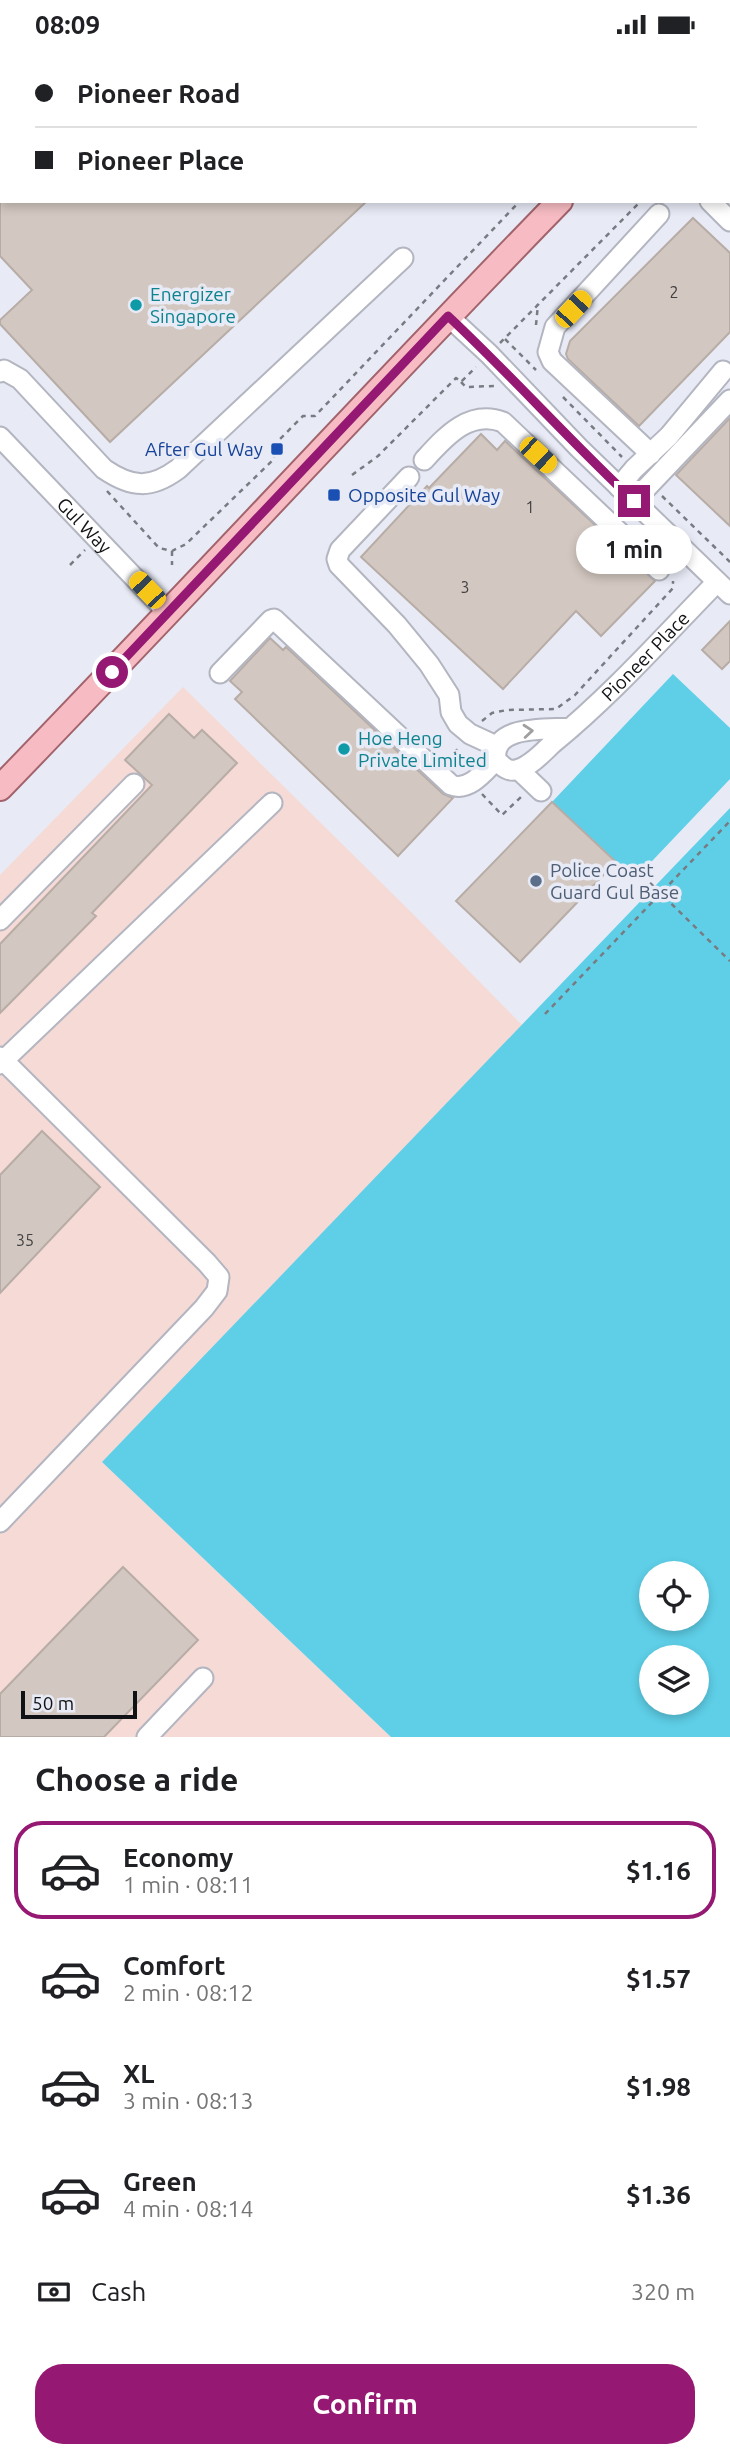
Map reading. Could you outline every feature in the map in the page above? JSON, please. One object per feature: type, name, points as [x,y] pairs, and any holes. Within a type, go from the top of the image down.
[{"type":"main road","points":[[0,788],[169,614],[448,316],[558,203]]},
{"type":"street","points":[[712,203],[730,221]]},
{"type":"street","points":[[651,454],[552,361],[548,352],[555,327],[659,214]]},
{"type":"street","points":[[0,372],[4,370],[13,373],[20,379],[104,470],[140,485],[154,484],[178,469],[403,258]]},
{"type":"street","name":"Pioneer Place","points":[[448,316],[724,588],[571,728],[519,770]]},
{"type":"street","points":[[619,487],[723,371]]},
{"type":"street","points":[[634,501],[730,400]]},
{"type":"street","points":[[424,460],[442,440],[465,422],[493,418],[503,422],[659,570]]},
{"type":"street","name":"Gul Way","points":[[0,437],[169,614]]},
{"type":"street","points":[[556,472],[579,448]]},
{"type":"street","points":[[409,477],[340,549],[337,559],[339,565],[397,625],[429,664],[449,695],[451,712],[458,724],[496,753],[503,768],[519,770],[541,791]]},
{"type":"street","points":[[220,673],[274,619],[451,785],[457,787],[468,785],[496,753],[503,739],[517,732],[571,728]]},
{"type":"street","points":[[0,920],[134,784]]},
{"type":"street","points":[[0,1522],[204,1308],[217,1291],[219,1277],[208,1263],[1,1060],[272,803]]},
{"type":"street","points":[[147,1737],[203,1678]]},
{"type":"path","points":[[505,339],[542,376]]},
{"type":"path","points":[[461,382],[466,387],[505,385]]},
{"type":"path","points":[[561,395],[634,469]]},
{"type":"path","points":[[650,484],[730,562]]},
{"type":"path","points":[[172,551],[172,565]]},
{"type":"path","points":[[545,1014],[730,821]]},
{"type":"path","points":[[650,883],[730,961]]},
{"type":"shaded area","points":[[183,687],[522,1025],[102,1462],[391,1737],[0,1737],[0,875]]},
{"type":"water","points":[[673,674],[730,728],[730,779],[635,879],[552,802]]},
{"type":"water","points":[[730,808],[730,1737],[391,1737],[102,1462]]},
{"type":"building","name":"Energizer Singapore","points":[[0,203],[365,203],[110,442],[0,324],[0,320],[32,290],[0,256]]},
{"type":"building","points":[[693,218],[730,253],[730,332],[639,426],[568,359],[566,354],[570,341]]},
{"type":"building","points":[[730,418],[730,526],[676,475]]},
{"type":"building","points":[[481,434],[497,450],[505,441],[655,581],[601,636],[576,611],[503,689],[361,557],[427,486],[429,488]]},
{"type":"building","points":[[730,621],[730,661],[722,669],[702,650]]},
{"type":"building","name":"Hoe Heng Private Limited","points":[[270,638],[283,650],[286,647],[443,794],[453,798],[398,856],[235,699],[242,692],[230,681]]},
{"type":"building","points":[[169,714],[194,738],[202,730],[237,763],[92,913],[96,916],[0,1013],[0,944],[152,785],[125,760]]},
{"type":"building","name":"Police Coast Guard Gul Base","points":[[552,802],[616,862],[520,962],[456,901]]},
{"type":"building","points":[[42,1131],[100,1187],[0,1293],[0,1175]]},
{"type":"building","points":[[123,1567],[198,1640],[104,1737],[0,1737],[0,1694]]},
{"type":"place","name":"Energizer Singapore","points":[[136,305]]},
{"type":"place","name":"After Gul Way","points":[[277,449]]},
{"type":"place","name":"Opposite Gul Way","points":[[334,495]]},
{"type":"place","name":"Hoe Heng Private Limited","points":[[344,749]]},
{"type":"place","name":"Police Coast Guard Gul Base","points":[[536,881]]},
{"type":"route","points":[[112,672],[448,316],[634,501]]}]
